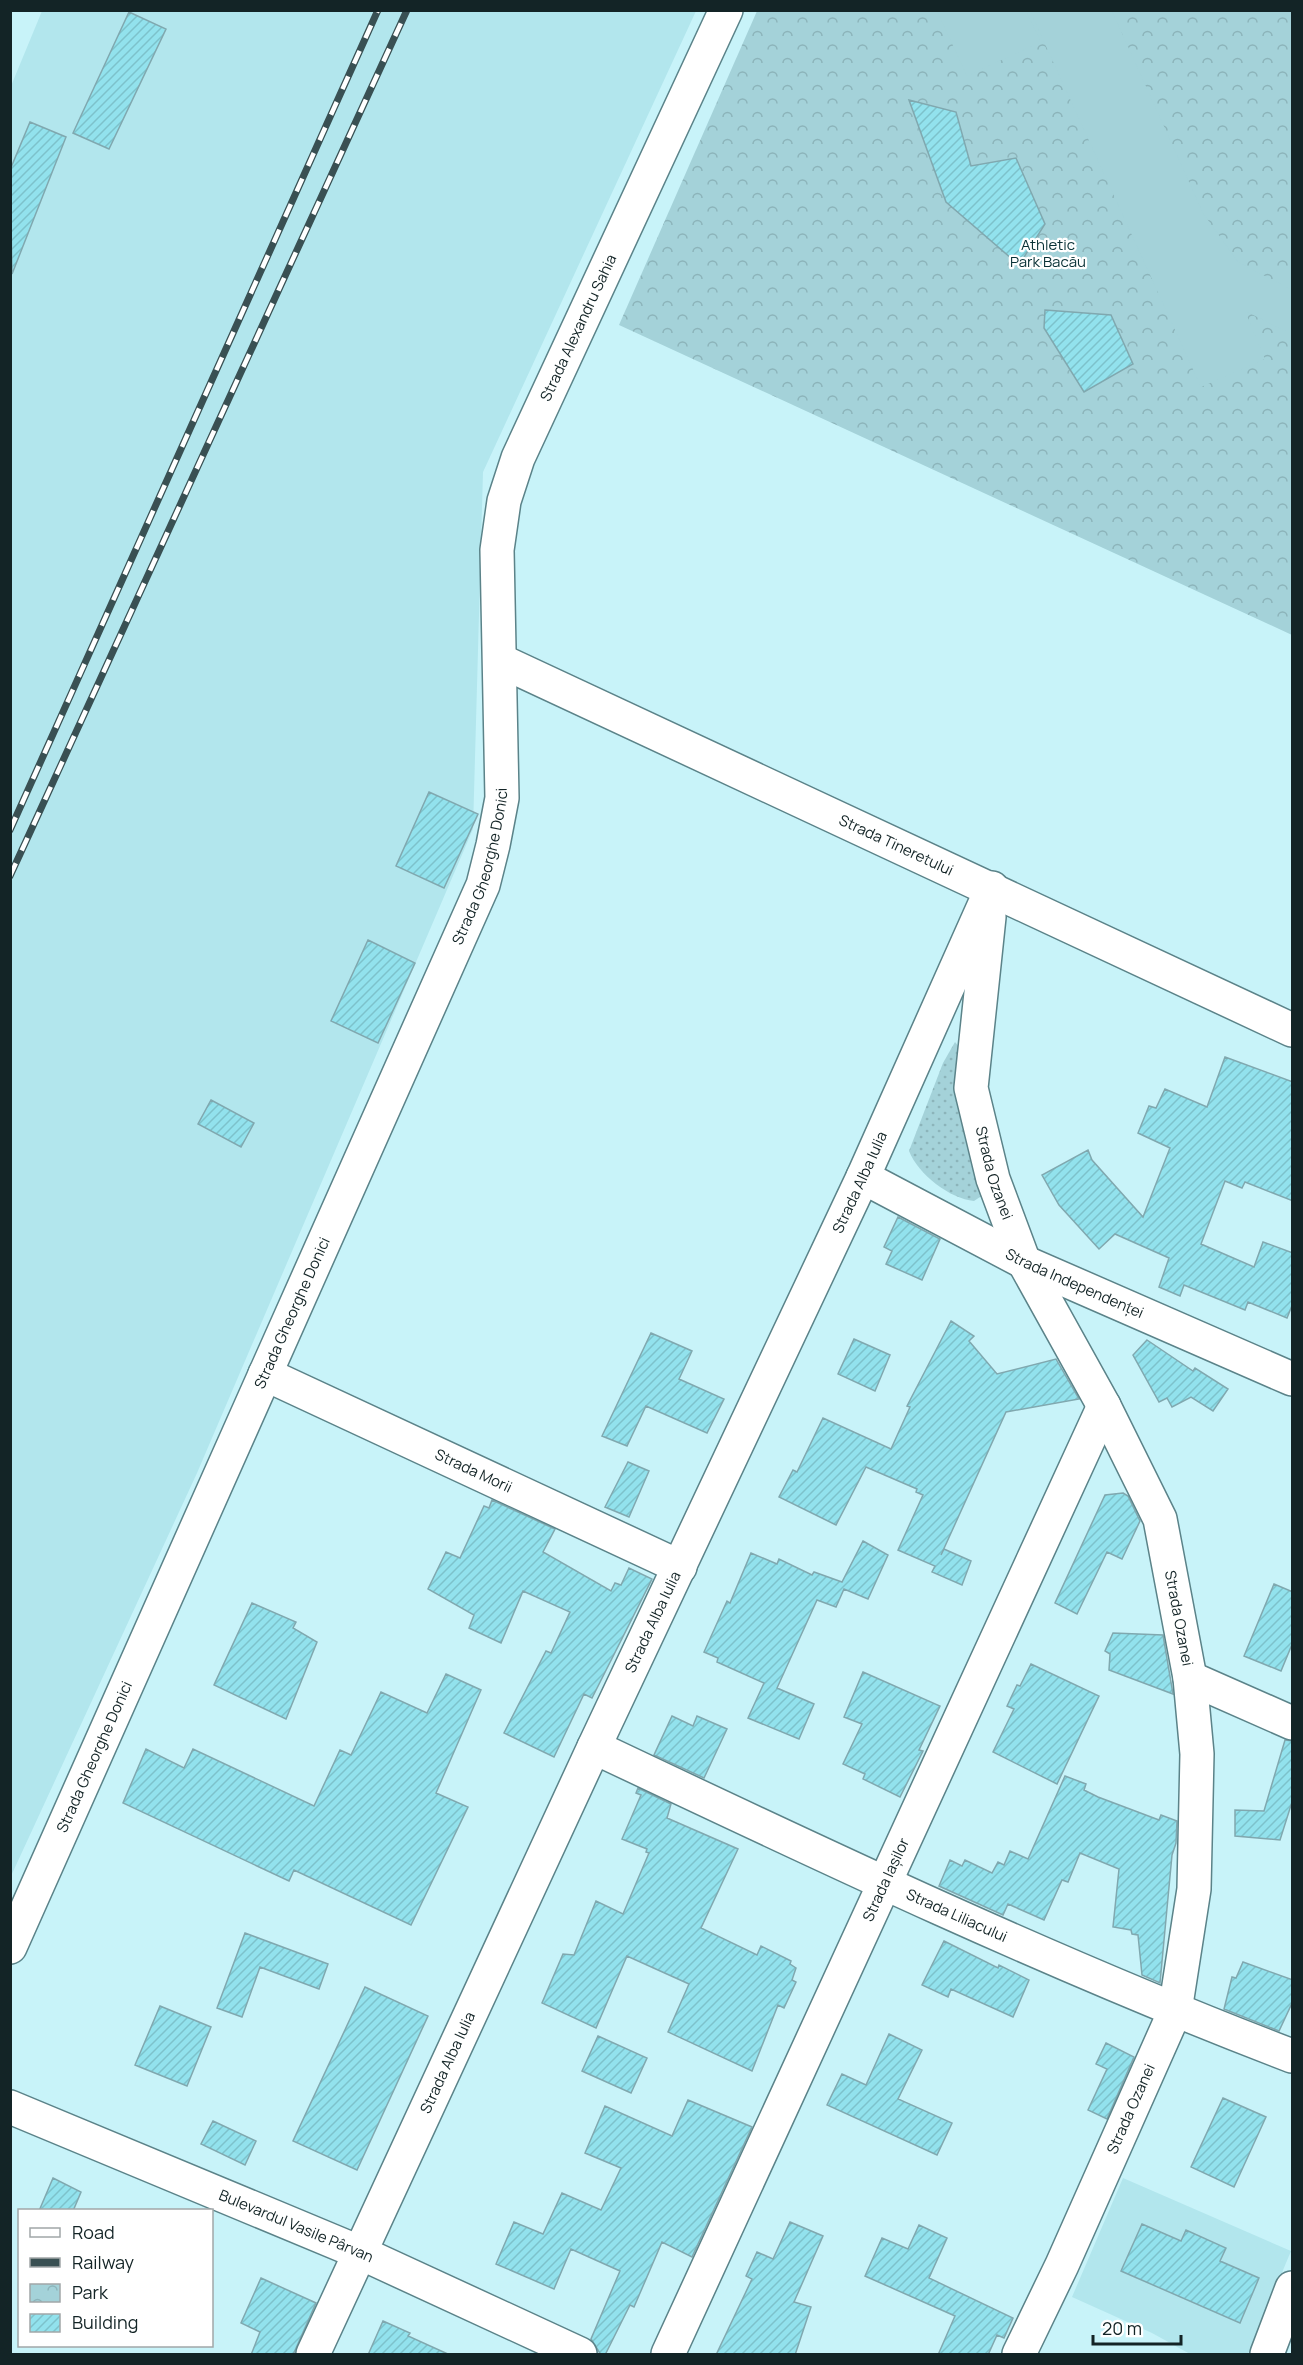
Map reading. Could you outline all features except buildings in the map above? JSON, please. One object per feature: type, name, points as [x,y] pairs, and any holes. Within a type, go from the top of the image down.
[{"type":"street","name":"Strada Alexandru Sahia","points":[[501,661],[497,550],[504,501],[518,458],[726,10]]},
{"type":"street","name":"Strada Tineretului","points":[[501,661],[1293,1030]]},
{"type":"street","name":"Strada Gheorghe Donici","points":[[10,1947],[483,885],[502,798],[501,661]]},
{"type":"street","name":"Strada Alba Iulia","points":[[313,2355],[594,1747],[863,1177],[992,888]]},
{"type":"street","name":"Strada Ozanei","points":[[992,888],[971,1088],[993,1179],[1024,1262],[1104,1406],[1160,1519],[1190,1678],[1197,1754],[1194,1889],[1175,2011],[1067,2254],[1019,2355]]},
{"type":"street","name":"Strada Independenței","points":[[863,1177],[1024,1262],[1293,1379]]},
{"type":"street","name":"Strada Morii","points":[[265,1374],[680,1567]]},
{"type":"street","name":"Strada Iașilor","points":[[668,2355],[1104,1406]]},
{"type":"street","points":[[1190,1678],[1293,1723]]},
{"type":"street","name":"Strada Liliacului","points":[[594,1747],[885,1885],[1175,2011],[1293,2056]]},
{"type":"street","name":"Bulevardul Vasile Pârvan","points":[[10,2107],[361,2253],[580,2355]]},
{"type":"street","points":[[1267,2355],[1293,2288]]},
{"type":"shaded area","points":[[42,11],[696,11],[483,472],[473,829],[197,1473],[11,1876],[11,86]]},
{"type":"shaded area","points":[[1123,2178],[1291,2251],[1248,2354],[1190,2354],[1152,2333],[1072,2297]]},
{"type":"green space","name":"Athletic Park Bacău","points":[[757,11],[1292,11],[1292,635],[619,325]]},
{"type":"green space","points":[[937,11],[1026,11],[1041,42],[967,76]]},
{"type":"green space","points":[[1030,11],[1112,11],[1203,213],[1238,262],[1292,290],[1292,331],[1286,331],[1245,311],[1265,359],[1201,387]]},
{"type":"green space","points":[[955,1042],[959,1047],[983,1195],[974,1201],[955,1196],[936,1184],[913,1160],[909,1151],[943,1063]]},
{"type":"railway","points":[[10,830],[378,10]]},
{"type":"railway","points":[[10,876],[407,10]]}]
